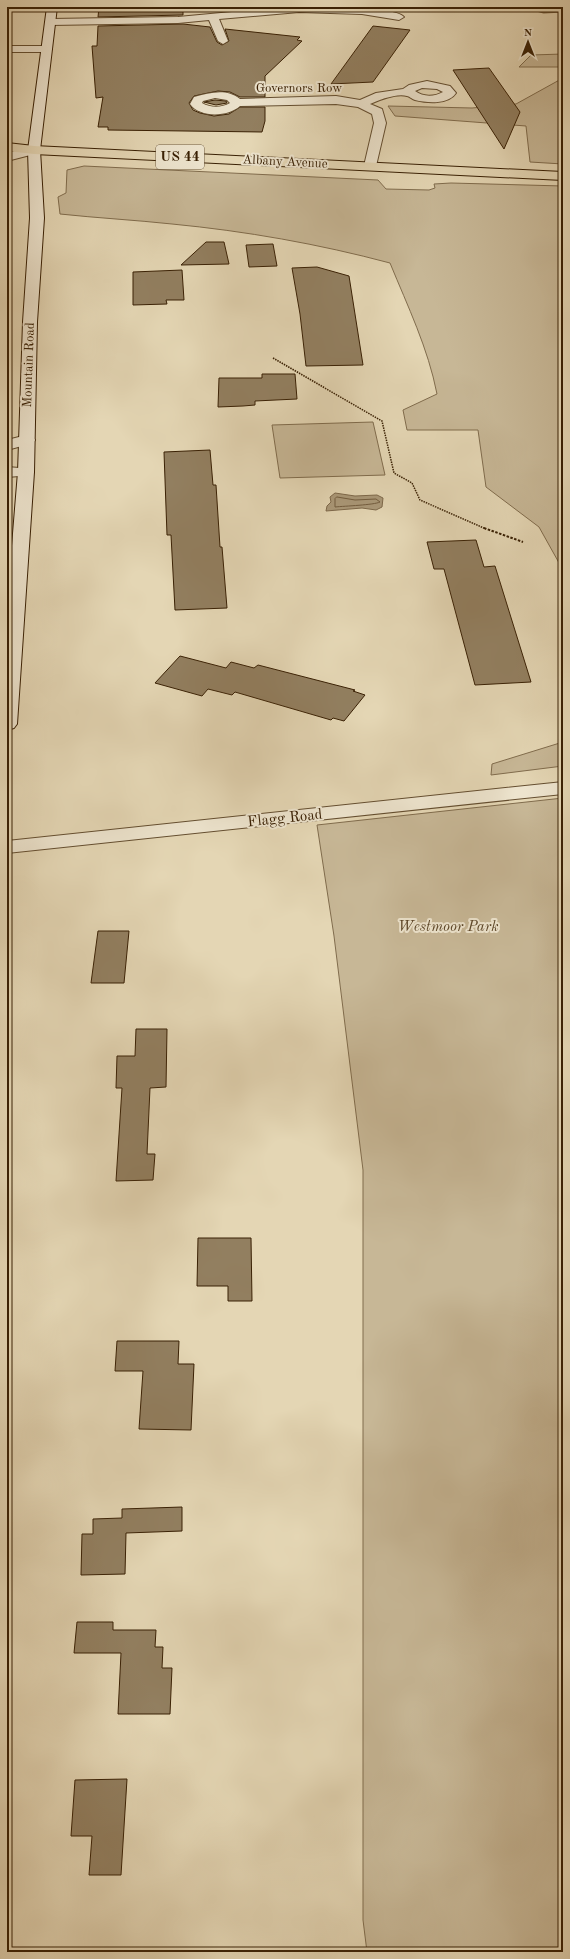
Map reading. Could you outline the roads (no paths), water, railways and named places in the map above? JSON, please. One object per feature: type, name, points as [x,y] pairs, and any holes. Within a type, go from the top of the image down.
[{"type":"highway","name":"Albany Avenue","points":[[7,147],[34,150],[563,176]]},
{"type":"main road","name":"Mountain Road","points":[[7,724],[26,472],[33,258],[37,218],[34,150],[52,7]]},
{"type":"main road","points":[[50,22],[213,18],[299,9],[362,11],[399,17]]},
{"type":"main road","points":[[213,18],[223,41]]},
{"type":"main road","points":[[7,49],[46,48]]},
{"type":"main road","name":"Governors Row","points":[[361,104],[380,95],[409,92]]},
{"type":"main road","name":"Governors Row","points":[[237,103],[336,100],[361,104],[378,112],[380,123],[370,166]]},
{"type":"main road","points":[[7,157],[34,150]]},
{"type":"main road","points":[[7,445],[27,440]]},
{"type":"main road","points":[[7,472],[26,472]]},
{"type":"main road","name":"Flagg Road","points":[[7,847],[100,839],[563,788]]},
{"type":"water","points":[[335,493],[355,496],[377,495],[383,498],[382,507],[376,510],[362,508],[326,511],[327,506],[331,502],[330,497]]},
{"type":"waterway","points":[[530,7],[544,11],[563,10]]},
{"type":"park label","name":"Westmoor Park","points":[[448,927]]}]
